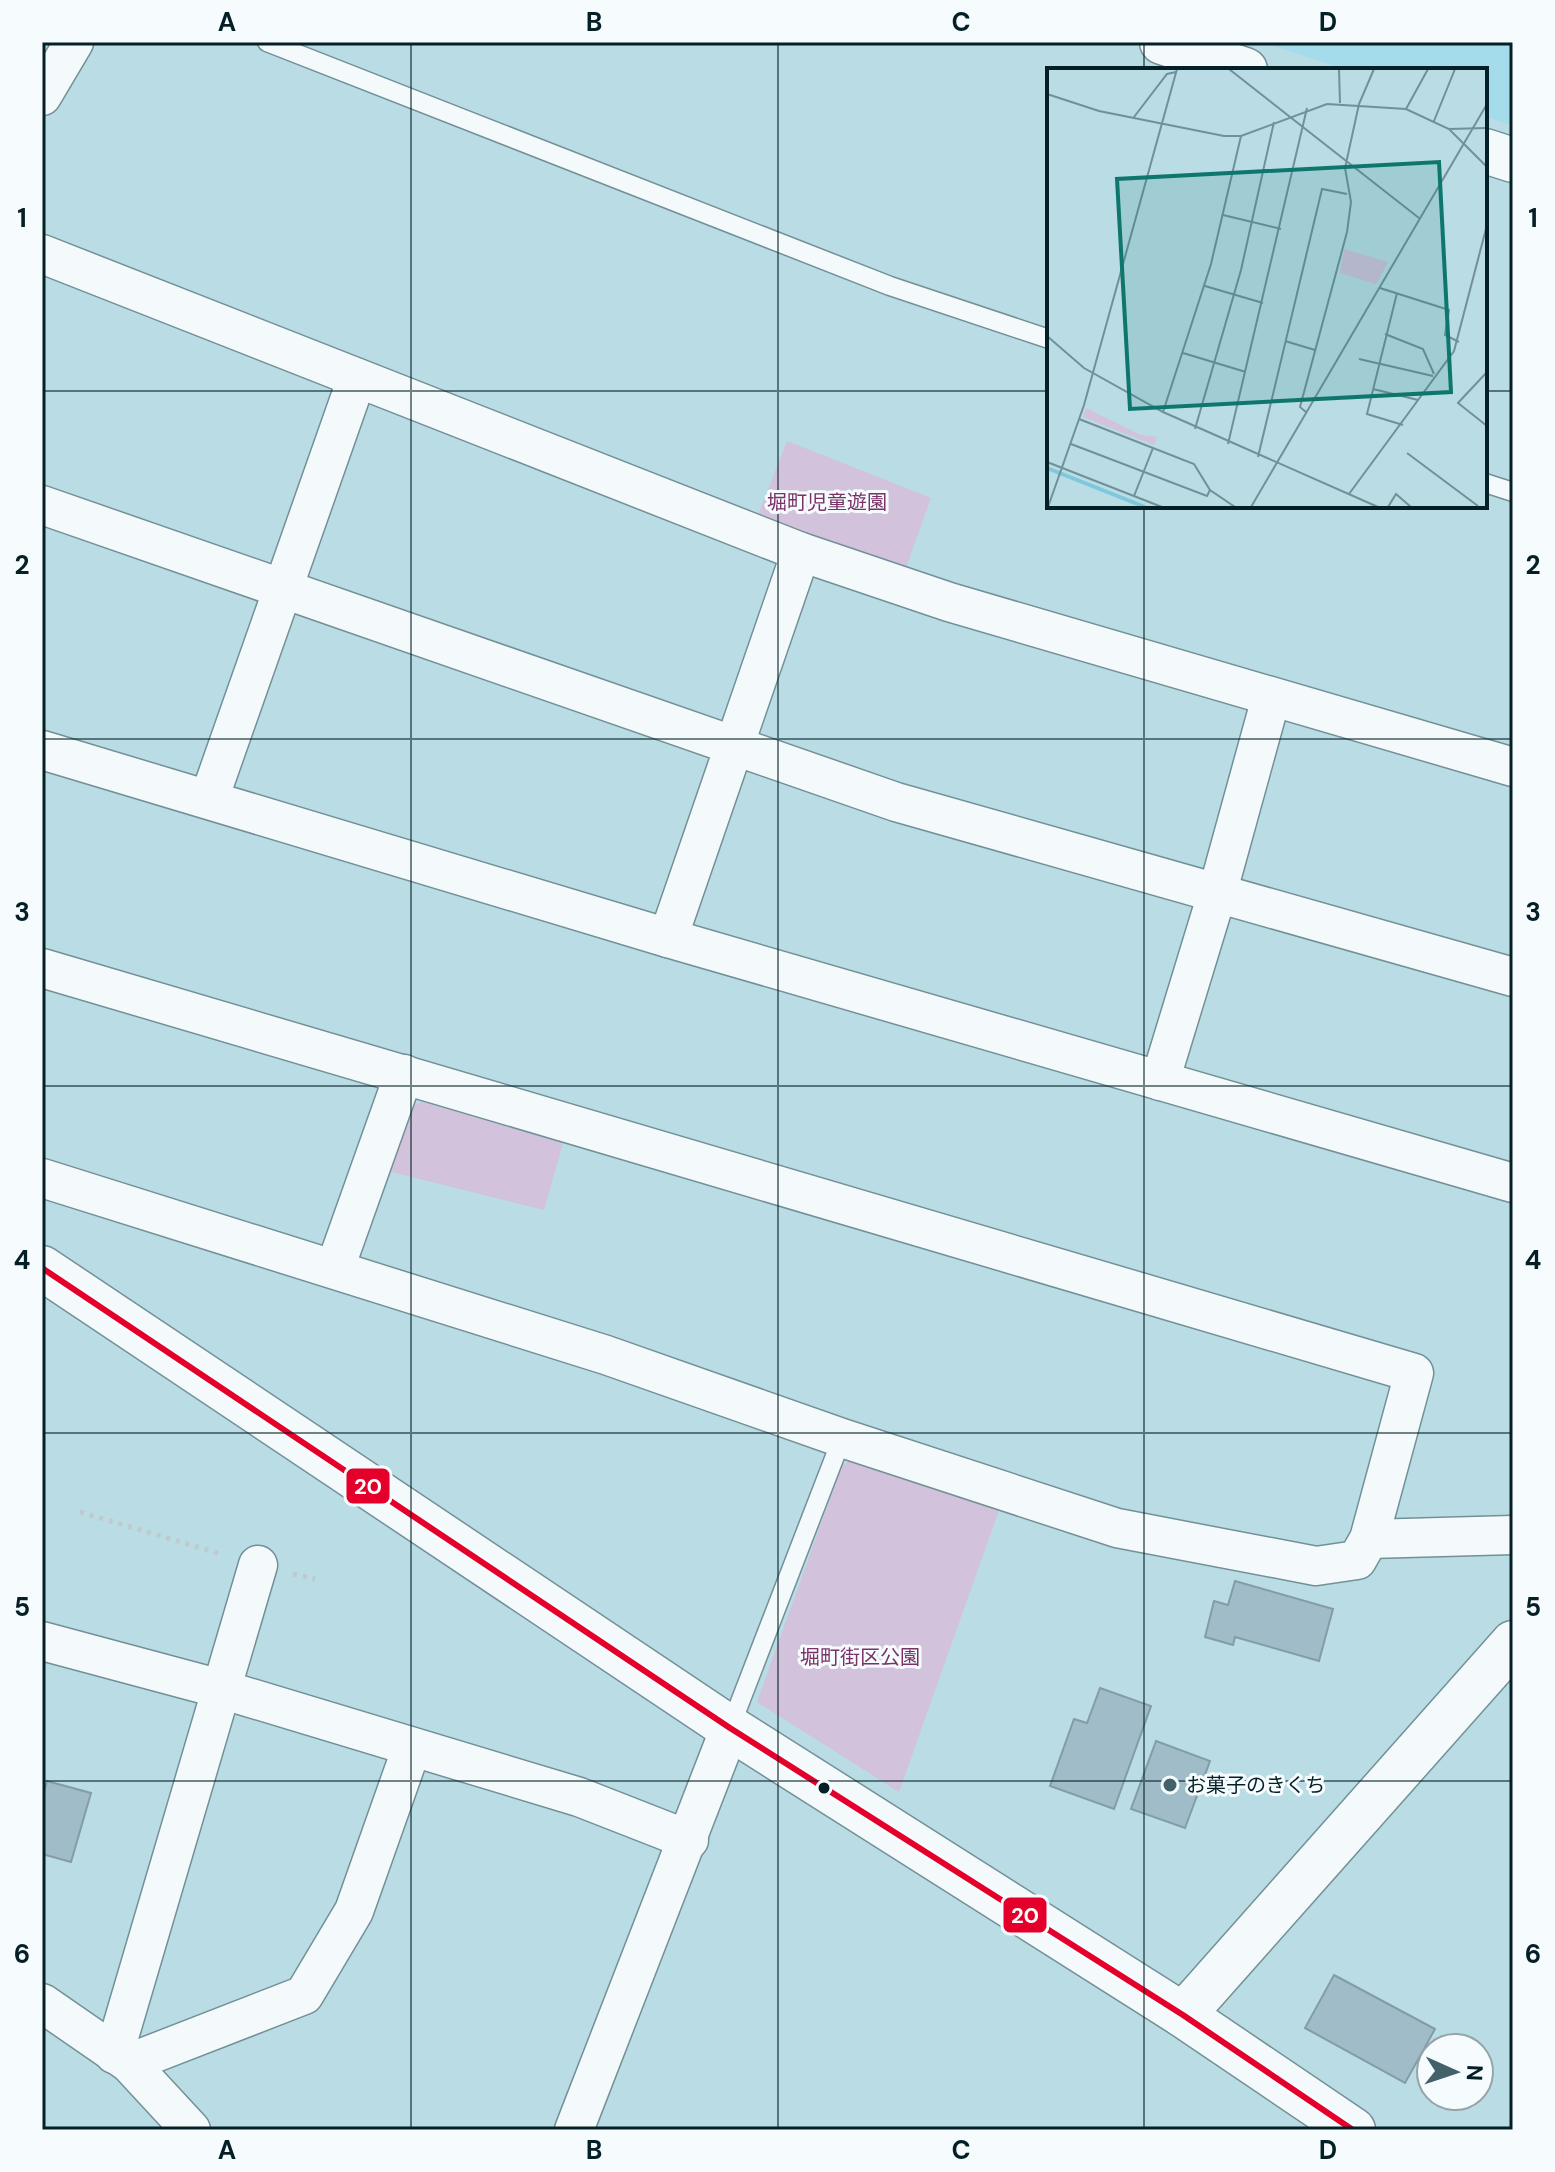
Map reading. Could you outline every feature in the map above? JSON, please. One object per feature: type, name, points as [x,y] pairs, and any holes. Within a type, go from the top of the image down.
[{"type":"street","points":[[42,96],[74,42]]},
{"type":"street","points":[[1162,42],[1239,68]]},
{"type":"street","points":[[1487,152],[1513,160]]},
{"type":"street","points":[[42,254],[801,552],[949,602],[1513,767]]},
{"type":"street","points":[[209,799],[357,378]]},
{"type":"street","points":[[42,505],[896,802],[1513,977]]},
{"type":"street","points":[[668,938],[801,552]]},
{"type":"street","points":[[1160,1081],[1217,894],[1271,698]]},
{"type":"street","points":[[42,750],[668,938],[1513,1183]]},
{"type":"street","points":[[42,968],[1414,1373],[1369,1539],[1357,1560],[1316,1566],[1117,1528],[842,1438],[606,1355],[42,1178]]},
{"type":"street","points":[[335,1268],[404,1074]]},
{"type":"street","points":[[42,1268],[730,1728],[1183,2015],[1353,2130]]},
{"type":"street","points":[[1369,1539],[1513,1535]]},
{"type":"street","points":[[122,2059],[221,1689],[258,1565]]},
{"type":"street","points":[[1183,2015],[1513,1643]]},
{"type":"street","points":[[45,1652],[221,1689],[579,1797],[689,1840]]},
{"type":"street","points":[[574,2130],[730,1728]]},
{"type":"street","points":[[122,2059],[304,1995],[354,1911],[412,1747]]},
{"type":"street","points":[[42,2003],[122,2059],[191,2130]]},
{"type":"lane","points":[[267,42],[890,286],[1047,338]]},
{"type":"lane","points":[[1487,484],[1513,492]]},
{"type":"lane","points":[[730,1728],[842,1438]]},
{"type":"path","points":[[80,1512],[315,1579]]},
{"type":"shaded area","points":[[1262,42],[1513,42],[1513,126],[1487,117],[1487,68],[1340,68]]},
{"type":"green space","name":"堀町児童遊園","points":[[787,441],[931,498],[904,573],[756,520]]},
{"type":"green space","points":[[422,1102],[563,1143],[544,1210],[388,1171],[409,1107]]},
{"type":"green space","name":"堀町街区公園","points":[[863,1455],[1003,1499],[899,1792],[757,1702],[842,1465]]},
{"type":"building","points":[[1235,1581],[1333,1609],[1319,1661],[1235,1637],[1233,1645],[1205,1637],[1214,1601],[1228,1605]]},
{"type":"building","points":[[1100,1688],[1151,1706],[1114,1809],[1050,1786],[1074,1719],[1087,1723]]},
{"type":"building","name":"お菓子のきくち","points":[[1156,1741],[1210,1761],[1185,1828],[1131,1809]]},
{"type":"building","points":[[47,1781],[91,1793],[71,1862],[42,1854],[42,1799]]},
{"type":"building","points":[[1334,1975],[1435,2029],[1433,2032],[1415,2032],[1415,2065],[1405,2083],[1305,2028]]},
{"type":"transit line","name":"20","points":[[42,1268],[730,1728],[1183,2015],[1353,2130]]},
{"type":"place","name":"お菓子のきくち","points":[[1170,1785]]}]
